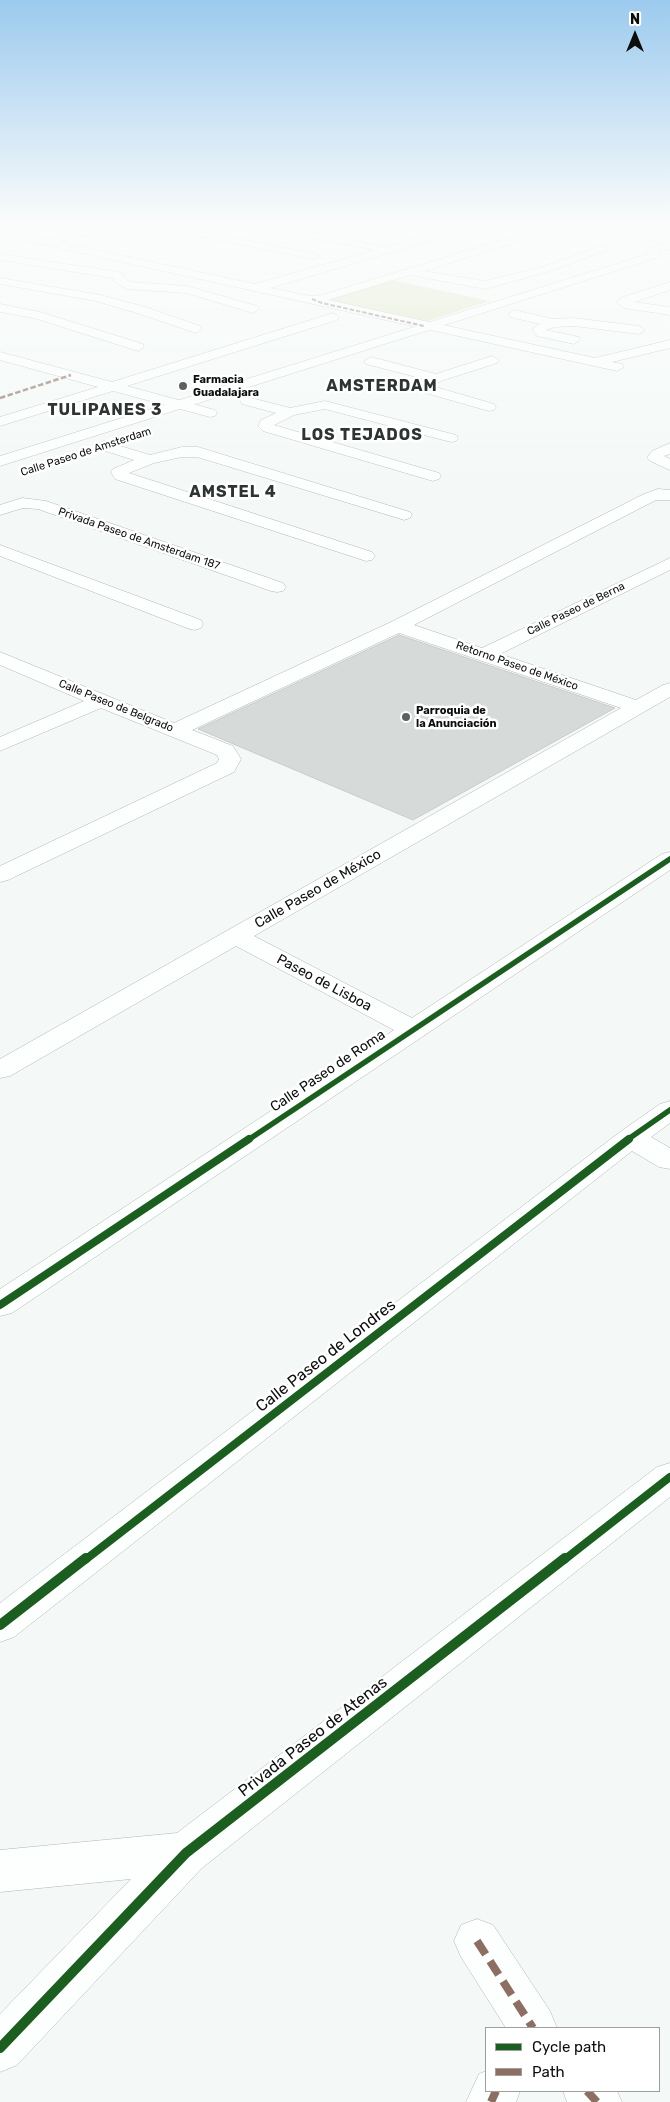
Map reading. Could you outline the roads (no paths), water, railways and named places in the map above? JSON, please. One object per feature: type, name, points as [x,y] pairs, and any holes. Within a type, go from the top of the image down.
[{"type":"street","points":[[55,321],[138,347]]},
{"type":"street","points":[[173,321],[196,329]]},
{"type":"street","points":[[0,422],[320,321]]},
{"type":"street","points":[[402,321],[616,367]]},
{"type":"street","name":"Calle Paseo de Amsterdam","points":[[0,460],[439,321]]},
{"type":"street","points":[[432,341],[483,324],[470,321]]},
{"type":"street","points":[[553,321],[639,330]]},
{"type":"street","points":[[559,322],[540,327],[538,330],[582,342]]},
{"type":"street","points":[[564,337],[601,326]]},
{"type":"street","points":[[595,362],[646,348],[670,344]]},
{"type":"street","points":[[646,348],[670,355]]},
{"type":"street","points":[[397,353],[366,363],[436,378]]},
{"type":"street","points":[[0,356],[111,387],[215,411],[183,421]]},
{"type":"street","points":[[489,407],[420,387],[436,378],[492,360]]},
{"type":"street","points":[[276,392],[242,403],[290,412]]},
{"type":"street","points":[[433,476],[265,426],[266,423],[290,412],[318,405],[333,406],[451,438]]},
{"type":"street","name":"Calle Paseo de Amsterdam","points":[[130,438],[99,448],[149,460]]},
{"type":"street","points":[[670,448],[657,454],[656,458],[670,464]]},
{"type":"street","points":[[366,556],[121,476],[119,472],[149,460],[182,452],[198,452],[404,516]]},
{"type":"street","points":[[175,730],[398,626],[650,497],[658,494],[670,495]]},
{"type":"street","name":"Privada Paseo de Amsterdam 187","points":[[0,510],[22,503],[40,504],[277,588]]},
{"type":"street","points":[[600,524],[652,515]]},
{"type":"street","points":[[0,550],[194,624]]},
{"type":"street","name":"Calle Paseo de Berna","points":[[483,655],[670,563]]},
{"type":"street","name":"Retorno Paseo de México","points":[[398,626],[636,707]]},
{"type":"street","name":"Calle Paseo de Belgrado","points":[[0,658],[225,751],[230,758],[226,766],[0,875]]},
{"type":"street","name":"Calle Paseo de México","points":[[0,1070],[670,689]]},
{"type":"street","points":[[0,744],[101,701]]},
{"type":"street","name":"Calle Paseo de Roma","points":[[0,1305],[670,859]]},
{"type":"street","name":"Paseo de Lisboa","points":[[236,936],[412,1030]]},
{"type":"street","name":"Calle Paseo de Londres","points":[[0,1625],[630,1138],[670,1110]]},
{"type":"street","points":[[630,1138],[670,1160]]},
{"type":"street","name":"Privada Paseo de Atenas","points":[[0,2048],[186,1853],[670,1477]]},
{"type":"street","points":[[0,1871],[186,1853]]},
{"type":"street","points":[[477,1941],[530,2027]]},
{"type":"street","points":[[588,2092],[597,2102]]},
{"type":"place","name":"Farmacia Guadalajara","points":[[183,386]]},
{"type":"place","name":"Parroquia de la Anunciación","points":[[406,717]]},
{"type":"district","name":"AMSTERDAM","points":[[382,386]]},
{"type":"district","name":"TULIPANES 3","points":[[105,410]]},
{"type":"district","name":"LOS TEJADOS","points":[[362,435]]},
{"type":"district","name":"AMSTEL 4","points":[[233,492]]}]
